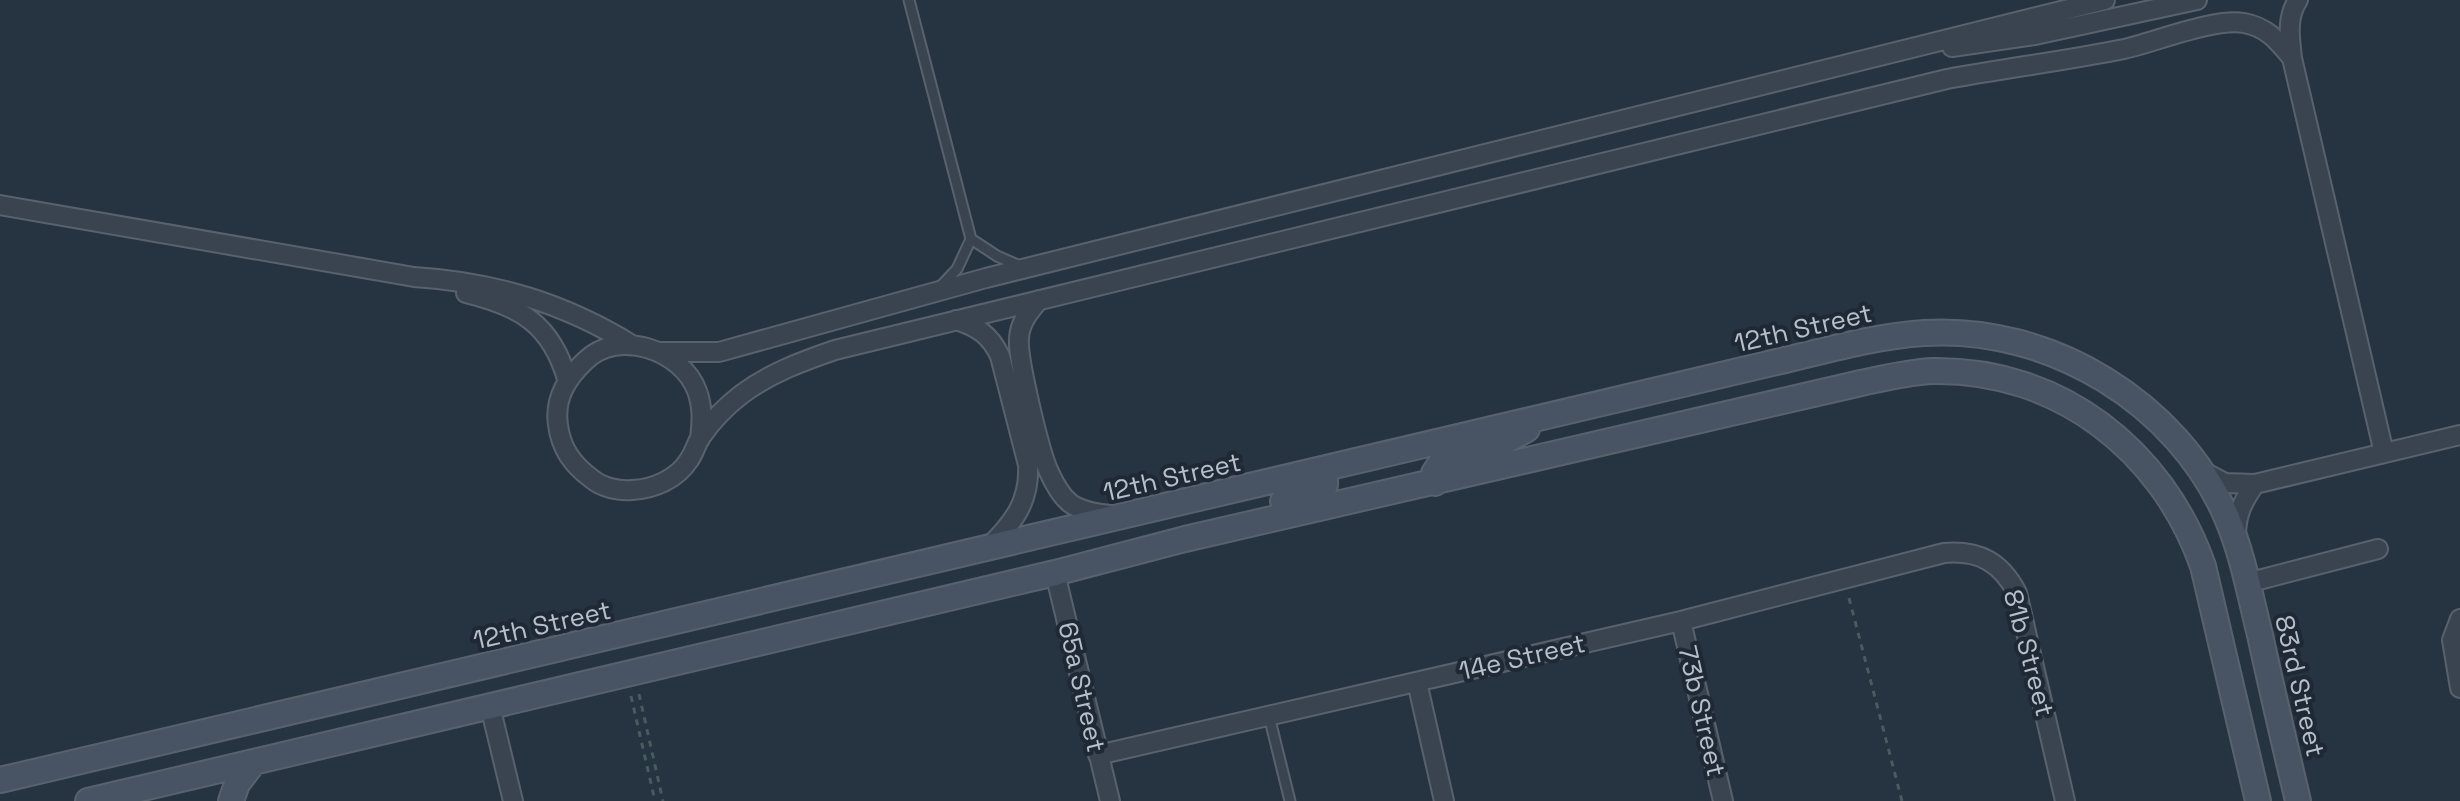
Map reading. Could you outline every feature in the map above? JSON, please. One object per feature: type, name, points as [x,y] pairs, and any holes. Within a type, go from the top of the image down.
[{"type":"street","points":[[0,205],[519,293],[578,314],[632,345],[662,352],[719,352],[1026,268],[2105,0]]},
{"type":"street","points":[[1913,49],[1943,48],[2035,35],[2197,0]]},
{"type":"street","points":[[2298,0],[2292,8],[2289,30],[2292,58],[2384,453]]},
{"type":"street","points":[[632,345],[613,347],[589,356],[567,379],[560,397],[557,422],[563,447],[577,468],[597,483],[621,491],[647,489],[670,479],[689,462],[700,439],[717,416],[741,395],[791,366],[835,350],[1879,95],[1989,71],[2125,49],[2222,24],[2240,22],[2258,27],[2273,35],[2292,58]]},
{"type":"street","points":[[414,277],[512,307],[532,319],[548,336],[560,356],[567,379]]},
{"type":"street","points":[[1039,300],[1022,323],[1019,358],[1047,470],[1069,502],[1084,510],[1131,515]]},
{"type":"street","points":[[956,320],[983,331],[993,341],[1000,356],[1028,465],[1026,498],[1017,516],[987,549]]},
{"type":"street","name":"12th Street","points":[[0,780],[1882,338],[1927,332],[1975,334],[2026,345],[2097,375],[2129,396],[2174,435],[2202,471],[2227,517],[2247,583]]},
{"type":"street","points":[[662,352],[683,368],[697,389],[702,414],[700,439]]},
{"type":"street","points":[[88,801],[1055,573],[1185,539],[1861,383],[1932,371],[1962,372],[2020,384],[2048,394],[2087,416],[2123,442],[2144,463],[2179,511],[2193,538],[2211,595],[2258,801]]},
{"type":"street","points":[[1435,483],[1434,473],[1440,464],[1507,442],[1537,419]]},
{"type":"street","points":[[2202,471],[2225,483],[2255,484],[2460,435]]},
{"type":"street","points":[[1185,539],[1205,525],[1228,515],[1320,491],[1325,485],[1325,470]]},
{"type":"street","points":[[2236,542],[2236,520],[2255,484]]},
{"type":"street","points":[[2247,583],[2378,549]]},
{"type":"street","name":"14e Street","points":[[1098,755],[1681,621],[1944,553]]},
{"type":"street","name":"81b Street","points":[[1944,553],[1972,553],[1996,564],[2009,577],[2017,593],[2065,801]]},
{"type":"street","name":"65a Street","points":[[1055,573],[1110,801]]},
{"type":"street","name":"83rd Street","points":[[2247,583],[2298,801]]},
{"type":"street","points":[[2460,619],[2452,640],[2460,688]]},
{"type":"street","name":"73b Street","points":[[1681,621],[1723,801]]},
{"type":"street","points":[[1417,682],[1444,801]]},
{"type":"street","points":[[490,706],[513,801]]},
{"type":"street","points":[[231,801],[237,784],[253,763]]},
{"type":"street","points":[[128,792],[152,801]]},
{"type":"lane","points":[[909,0],[971,239],[957,269],[933,292]]},
{"type":"lane","points":[[971,239],[997,256],[1026,268]]},
{"type":"lane","points":[[1269,716],[1290,801]]},
{"type":"path","points":[[1844,578],[1902,801]]},
{"type":"path","points":[[630,672],[655,801]]},
{"type":"path","points":[[630,672],[663,801]]}]
